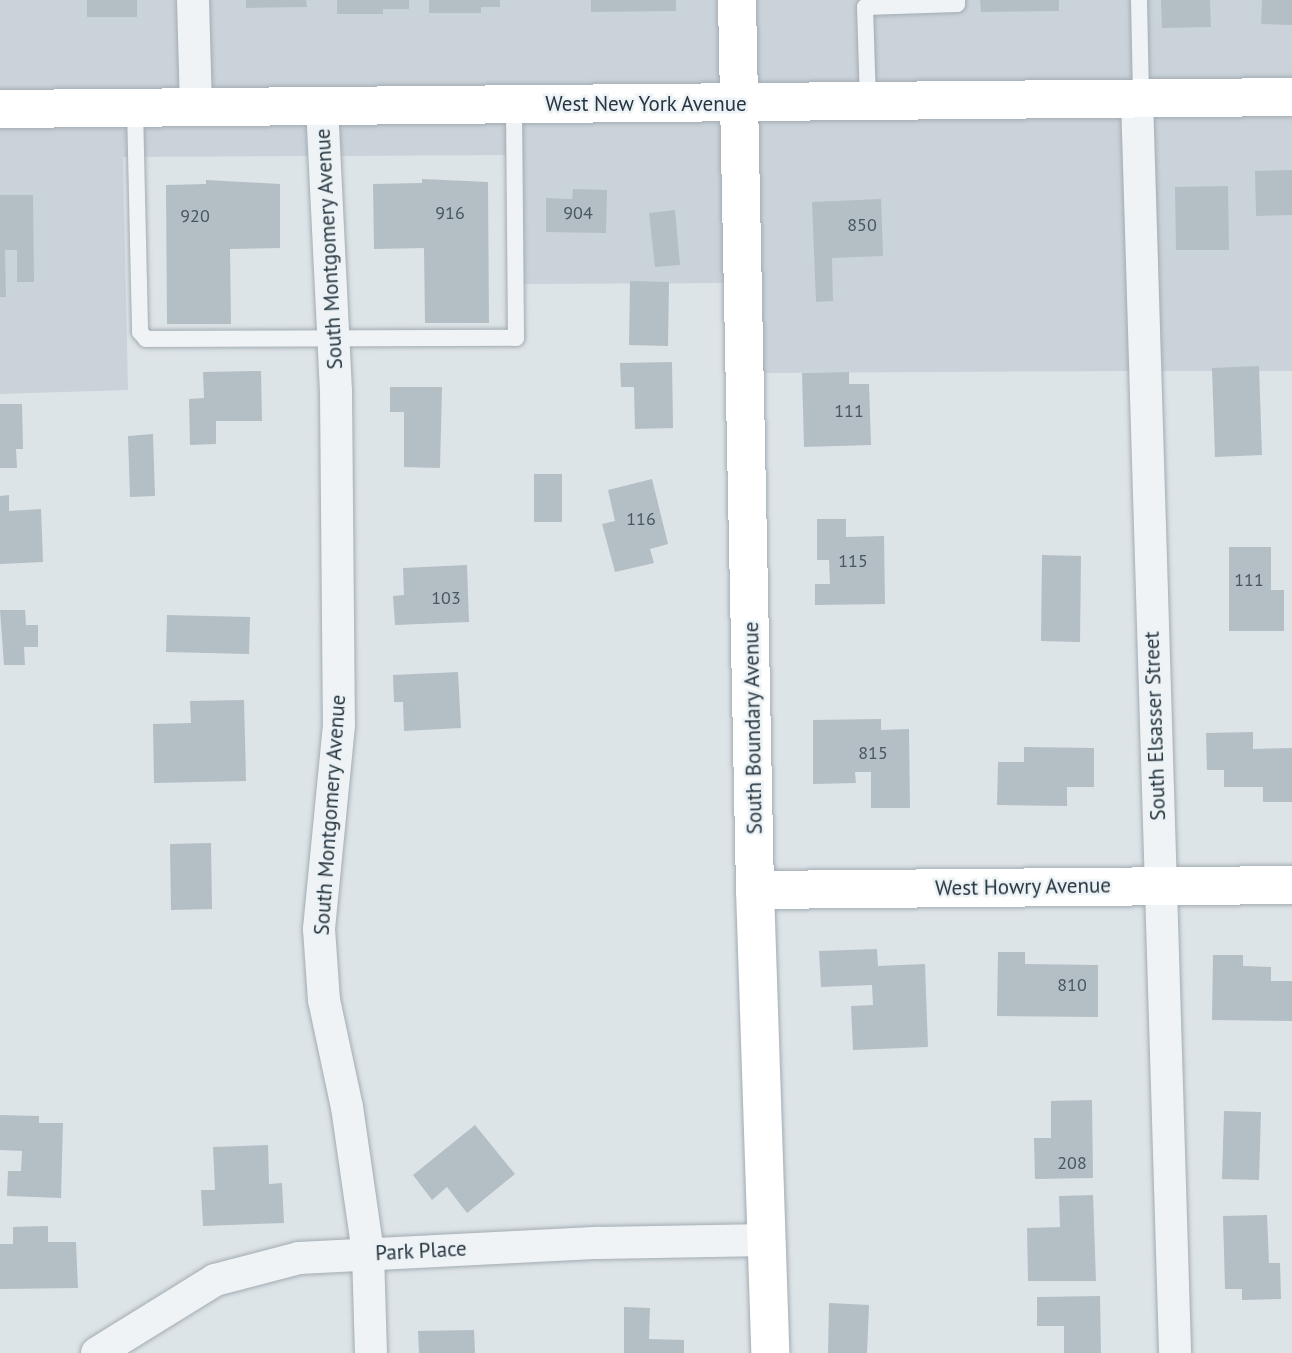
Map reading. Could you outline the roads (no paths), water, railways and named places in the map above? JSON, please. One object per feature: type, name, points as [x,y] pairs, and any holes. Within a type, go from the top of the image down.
[{"type":"street","points":[[193,0],[196,107]]},
{"type":"street","name":"South Boundary Avenue","points":[[737,0],[755,890],[770,1353]]},
{"type":"street","name":"West New York Avenue","points":[[0,109],[1292,97]]},
{"type":"street","name":"South Elsasser Street","points":[[1139,99],[1159,886],[1175,1353]]},
{"type":"street","name":"South Montgomery Avenue","points":[[322,106],[334,338],[339,725],[319,929],[324,1000],[347,1107],[368,1253],[370,1353]]},
{"type":"street","name":"West Howry Avenue","points":[[755,890],[1292,885]]},
{"type":"street","name":"Park Place","points":[[97,1353],[215,1280],[299,1258],[368,1253],[768,1240]]},
{"type":"lane","points":[[868,102],[865,3],[957,4],[957,0]]},
{"type":"lane","points":[[1139,0],[1139,99]]},
{"type":"lane","points":[[135,108],[140,332],[146,340],[516,338],[514,105]]}]
